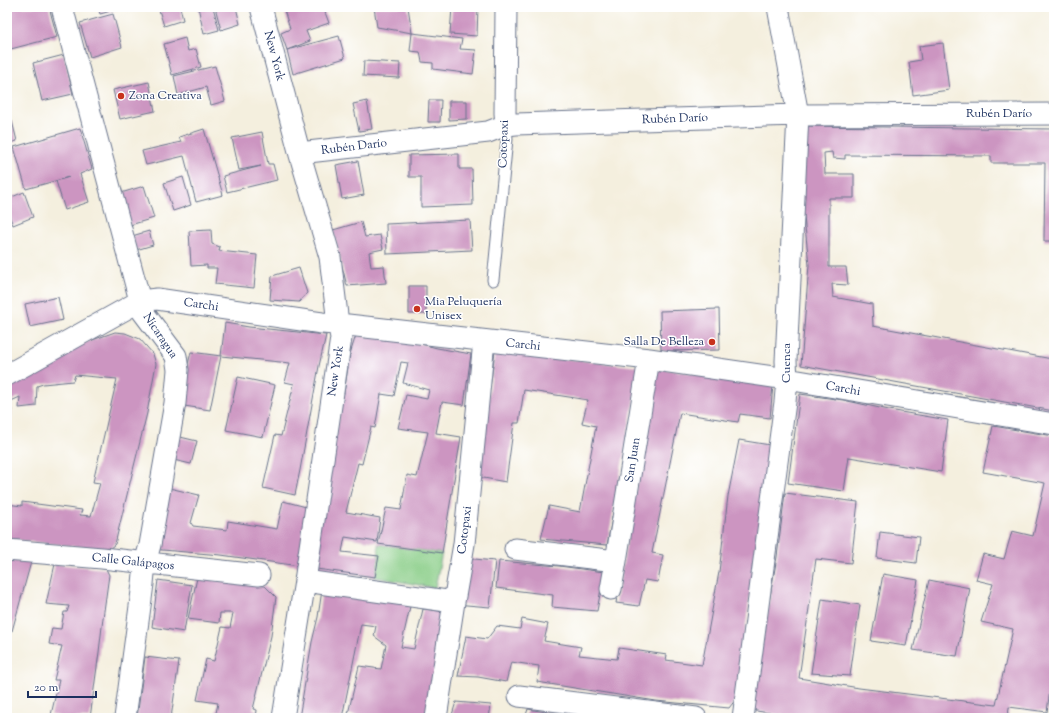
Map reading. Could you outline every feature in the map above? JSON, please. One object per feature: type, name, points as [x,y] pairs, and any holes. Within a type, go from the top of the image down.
[{"type":"street","name":"Nicaragua","points":[[62,7],[143,312],[176,356],[178,370],[176,403],[150,545],[145,563],[144,584],[125,718]]},
{"type":"street","name":"New York","points":[[261,7],[300,155],[330,257],[341,338],[283,718]]},
{"type":"street","name":"Cotopaxi","points":[[506,7],[506,125]]},
{"type":"street","name":"Cuenca","points":[[743,718],[787,379],[786,360],[798,115],[778,7]]},
{"type":"street","name":"Rubén Darío","points":[[300,155],[308,152],[488,132],[506,125],[798,115],[1054,114]]},
{"type":"street","name":"Carchi","points":[[7,375],[140,301],[157,299],[322,323],[649,359],[787,379],[1054,424]]},
{"type":"street","name":"Cotopaxi","points":[[436,718],[464,544],[484,341]]},
{"type":"street","name":"San Juan","points":[[611,589],[649,359]]},
{"type":"street","points":[[515,549],[616,561]]},
{"type":"street","name":"Calle Galápagos","points":[[7,550],[102,558],[259,575]]},
{"type":"street","points":[[305,581],[454,602]]},
{"type":"street","points":[[519,696],[696,718]]},
{"type":"lane","name":"Cotopaxi","points":[[493,280],[507,139],[506,125]]},
{"type":"green space","points":[[378,544],[442,553],[435,588],[375,577],[379,557]]},
{"type":"building","points":[[7,7],[49,7],[57,37],[7,50]]},
{"type":"building","points":[[98,7],[123,7],[123,8],[100,14]]},
{"type":"building","points":[[158,7],[180,7],[183,20],[164,26]]},
{"type":"building","points":[[198,7],[213,7],[219,30],[204,34]]},
{"type":"building","points":[[215,7],[236,7],[240,24],[221,30]]},
{"type":"building","points":[[283,7],[323,7],[329,23],[306,31],[310,41],[287,50],[281,33],[290,29]]},
{"type":"building","points":[[374,7],[408,7],[412,33],[377,27]]},
{"type":"building","points":[[452,7],[478,7],[477,36],[450,34]]},
{"type":"building","points":[[113,14],[122,47],[90,57],[80,23]]},
{"type":"building","points":[[412,33],[462,39],[460,49],[476,50],[473,74],[433,69],[433,63],[422,62],[420,52],[410,51]]},
{"type":"building","points":[[339,36],[345,58],[293,74],[287,50]]},
{"type":"building","points":[[185,38],[188,51],[196,49],[201,67],[172,75],[164,44]]},
{"type":"building","points":[[943,43],[949,90],[913,95],[909,62],[921,60],[919,46]]},
{"type":"building","points":[[64,55],[73,94],[42,101],[33,63]]},
{"type":"building","points":[[364,61],[400,63],[399,78],[363,76]]},
{"type":"building","points":[[215,66],[225,101],[211,105],[206,87],[178,95],[174,76]]},
{"type":"building","points":[[149,82],[155,111],[120,119],[113,90]]},
{"type":"building","points":[[429,100],[441,100],[440,122],[428,122]]},
{"type":"building","points":[[367,101],[372,129],[359,131],[353,104]]},
{"type":"building","points":[[449,101],[467,101],[467,119],[449,120]]},
{"type":"building","points":[[12,121],[17,141],[7,144],[7,123]]},
{"type":"building","points":[[804,126],[1054,129],[1054,241],[1044,241],[1045,163],[991,163],[991,156],[845,155],[845,159],[833,158],[832,152],[824,153],[825,174],[854,174],[854,198],[829,198],[829,267],[846,267],[848,285],[832,284],[833,297],[872,304],[873,326],[1052,359],[1054,351],[1054,411],[801,365],[809,265],[802,197]]},
{"type":"building","points":[[80,128],[92,169],[80,174],[89,202],[65,210],[56,181],[69,177],[26,189],[14,147]]},
{"type":"building","points":[[204,129],[223,195],[196,202],[184,156],[146,165],[142,151],[181,142],[179,137]]},
{"type":"building","points":[[262,132],[268,164],[273,164],[277,180],[227,192],[223,176],[261,166],[239,170],[232,138]]},
{"type":"building","points":[[459,154],[459,169],[472,169],[473,205],[421,207],[421,177],[409,177],[409,155]]},
{"type":"building","points":[[358,161],[364,195],[342,199],[336,165]]},
{"type":"building","points":[[183,177],[191,205],[173,211],[164,183]]},
{"type":"building","points":[[144,186],[154,218],[130,225],[121,193]]},
{"type":"building","points":[[24,192],[33,217],[13,225],[7,210],[7,199]]},
{"type":"building","points":[[470,220],[472,250],[387,254],[386,224]]},
{"type":"building","points":[[361,222],[365,237],[380,235],[383,249],[369,252],[371,267],[384,266],[386,283],[347,286],[333,230]]},
{"type":"building","points":[[211,230],[212,244],[220,247],[219,251],[257,255],[254,288],[215,284],[217,268],[207,268],[207,265],[191,266],[189,231]]},
{"type":"building","points":[[149,231],[153,245],[136,250],[132,236]]},
{"type":"building","points":[[299,268],[307,293],[299,302],[270,300],[272,276]]},
{"type":"building","points":[[409,286],[426,286],[426,314],[409,314]]},
{"type":"building","points":[[58,297],[63,320],[30,327],[25,304]]},
{"type":"building","points":[[719,309],[720,350],[661,351],[660,311]]},
{"type":"building","points":[[225,323],[326,335],[295,495],[263,488],[275,435],[281,436],[294,384],[285,382],[290,363],[221,356]]},
{"type":"building","points":[[115,332],[125,333],[140,339],[153,354],[156,364],[147,413],[115,544],[108,550],[7,539],[7,504],[22,506],[22,502],[82,510],[80,515],[91,516],[100,483],[93,482],[117,379],[75,375],[73,381],[37,386],[36,406],[19,408],[20,397],[11,401],[12,415],[7,416],[7,381],[81,344]]},
{"type":"building","points":[[356,335],[413,342],[471,354],[464,405],[442,402],[436,433],[461,437],[442,553],[378,544],[386,508],[401,510],[407,475],[417,477],[428,432],[398,428],[406,395],[427,399],[429,390],[403,383],[408,363],[401,362],[394,396],[381,394],[375,428],[371,427],[362,464],[358,463],[346,512],[380,518],[377,542],[345,537],[342,552],[379,556],[375,577],[309,568],[345,387],[350,354]]},
{"type":"building","points":[[495,351],[640,367],[607,545],[541,539],[549,506],[580,512],[596,426],[582,423],[588,400],[524,390],[519,423],[514,423],[506,482],[478,477]]},
{"type":"building","points":[[191,352],[221,356],[210,410],[178,405]]},
{"type":"building","points":[[657,368],[773,385],[770,418],[740,414],[738,422],[680,413],[652,553],[663,555],[658,582],[645,580],[639,606],[616,603]]},
{"type":"building","points":[[238,377],[275,385],[263,437],[226,430]]},
{"type":"building","points":[[800,394],[843,400],[889,410],[948,420],[941,472],[849,457],[844,491],[788,483]]},
{"type":"building","points":[[993,426],[1054,436],[1054,659],[1047,712],[1009,707],[1008,718],[802,718],[750,710],[777,557],[785,493],[858,502],[851,563],[816,559],[799,678],[859,688],[996,705],[1013,629],[981,622],[993,584],[976,580],[983,554],[1004,559],[1012,531],[1033,536],[1045,483],[983,472]]},
{"type":"building","points":[[176,436],[197,441],[191,464],[169,459]]},
{"type":"building","points":[[739,440],[770,445],[736,699],[729,708],[656,701],[537,682],[539,666],[511,662],[506,682],[478,677],[458,676],[466,636],[487,639],[497,626],[520,629],[522,619],[548,624],[544,641],[581,647],[579,655],[617,659],[619,648],[667,655],[666,660],[702,665],[719,572],[728,496]]},
{"type":"building","points":[[165,487],[199,495],[191,523],[193,526],[227,530],[228,521],[277,529],[283,501],[310,508],[299,566],[221,555],[151,549]]},
{"type":"building","points":[[880,532],[919,537],[916,563],[877,558]]},
{"type":"building","points":[[464,558],[495,561],[490,607],[455,604]]},
{"type":"building","points":[[7,560],[31,562],[12,631],[7,630]]},
{"type":"building","points":[[499,561],[559,566],[604,572],[597,611],[552,607],[553,595],[496,588]]},
{"type":"building","points":[[55,564],[106,569],[109,575],[90,718],[58,718],[58,716],[51,715],[59,680],[54,680],[62,646],[49,644],[52,628],[61,629],[64,612],[67,612],[69,606],[46,604]]},
{"type":"building","points":[[883,574],[918,580],[906,646],[871,641]]},
{"type":"building","points":[[197,578],[265,586],[276,597],[271,636],[253,709],[257,710],[256,718],[215,718],[218,703],[197,700],[206,659],[214,661],[222,627],[230,628],[233,613],[220,613],[219,623],[188,619]]},
{"type":"building","points":[[158,580],[192,585],[184,632],[152,627]]},
{"type":"building","points":[[929,580],[970,588],[957,656],[913,650]]},
{"type":"building","points":[[322,590],[411,602],[401,647],[414,649],[423,609],[439,611],[445,617],[426,718],[377,718],[348,714],[359,666],[381,669],[386,645],[374,636],[376,626],[361,624],[342,718],[299,718]]},
{"type":"building","points":[[822,599],[860,605],[850,676],[811,673]]},
{"type":"building","points":[[145,657],[179,661],[171,718],[137,718]]},
{"type":"building","points":[[456,702],[491,705],[489,718],[451,718]]},
{"type":"building","points":[[528,709],[575,717],[575,718],[525,718]]},
{"type":"place","name":"Zona Creativa","points":[[121,96]]},
{"type":"place","name":"Mia Peluquería Unisex","points":[[417,309]]},
{"type":"place","name":"Salla De Belleza","points":[[712,342]]}]
